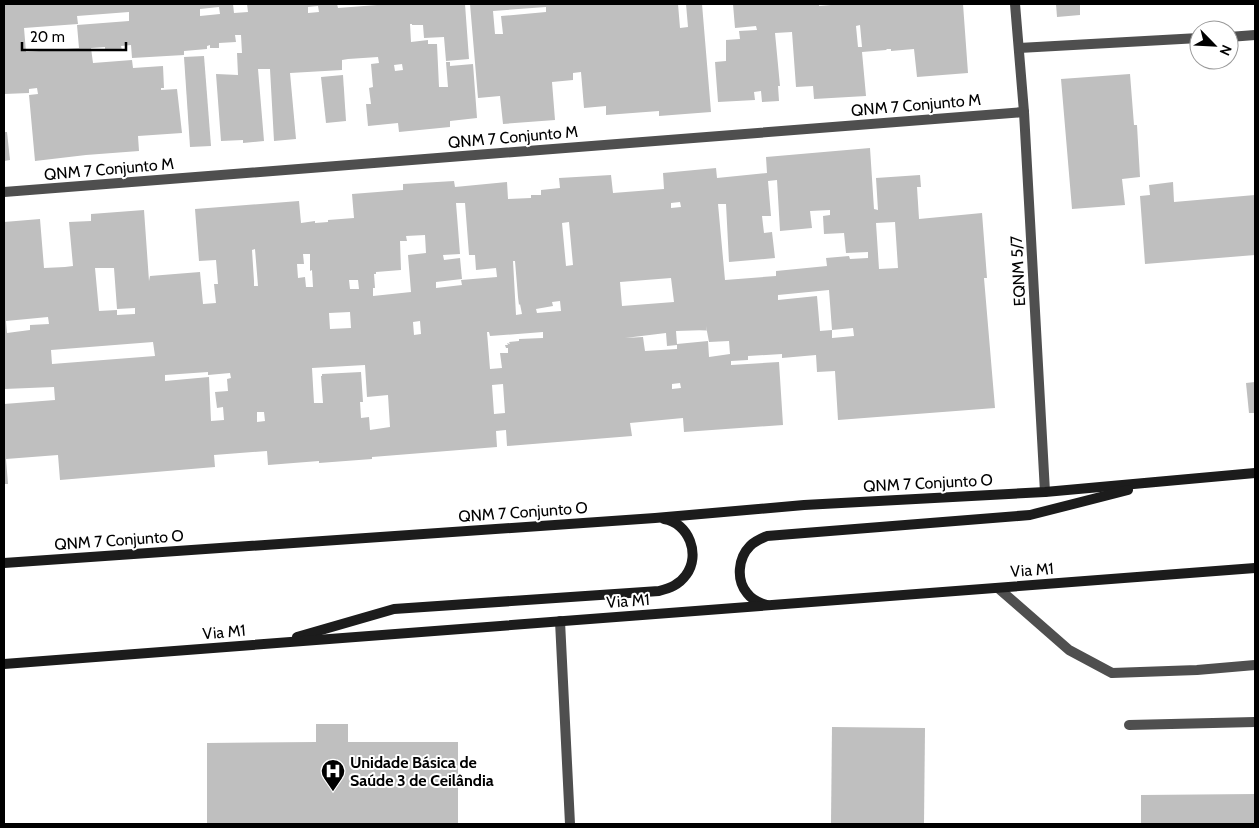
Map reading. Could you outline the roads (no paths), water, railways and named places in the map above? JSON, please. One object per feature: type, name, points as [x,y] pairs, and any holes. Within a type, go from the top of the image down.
[{"type":"main road","points":[[1045,492],[1255,473]]},
{"type":"main road","points":[[769,606],[756,602],[746,593],[741,581],[739,568],[743,556],[749,547],[757,540],[767,536],[1030,515],[1156,483]]},
{"type":"main road","name":"QNM 7 Conjunto O","points":[[4,564],[655,518],[804,505],[1045,492]]},
{"type":"main road","points":[[277,642],[394,609],[670,588],[679,583],[686,575],[691,566],[693,552],[690,538],[681,527],[669,520],[655,518]]},
{"type":"main road","name":"Via M1","points":[[4,664],[1255,568]]},
{"type":"street","name":"EQNM 5/7","points":[[1015,4],[1024,112],[1045,492]]},
{"type":"street","points":[[1239,36],[1255,35]]},
{"type":"street","points":[[1019,48],[1189,39]]},
{"type":"street","name":"QNM 7 Conjunto M","points":[[4,192],[1024,112]]},
{"type":"street","points":[[998,588],[1069,650],[1112,673],[1197,670],[1255,665]]},
{"type":"street","points":[[560,622],[570,824]]},
{"type":"street","points":[[1130,725],[1255,722]]},
{"type":"place","name":"Unidade Básica de Saúde 3 de Ceilândia","points":[[333,792]]}]
